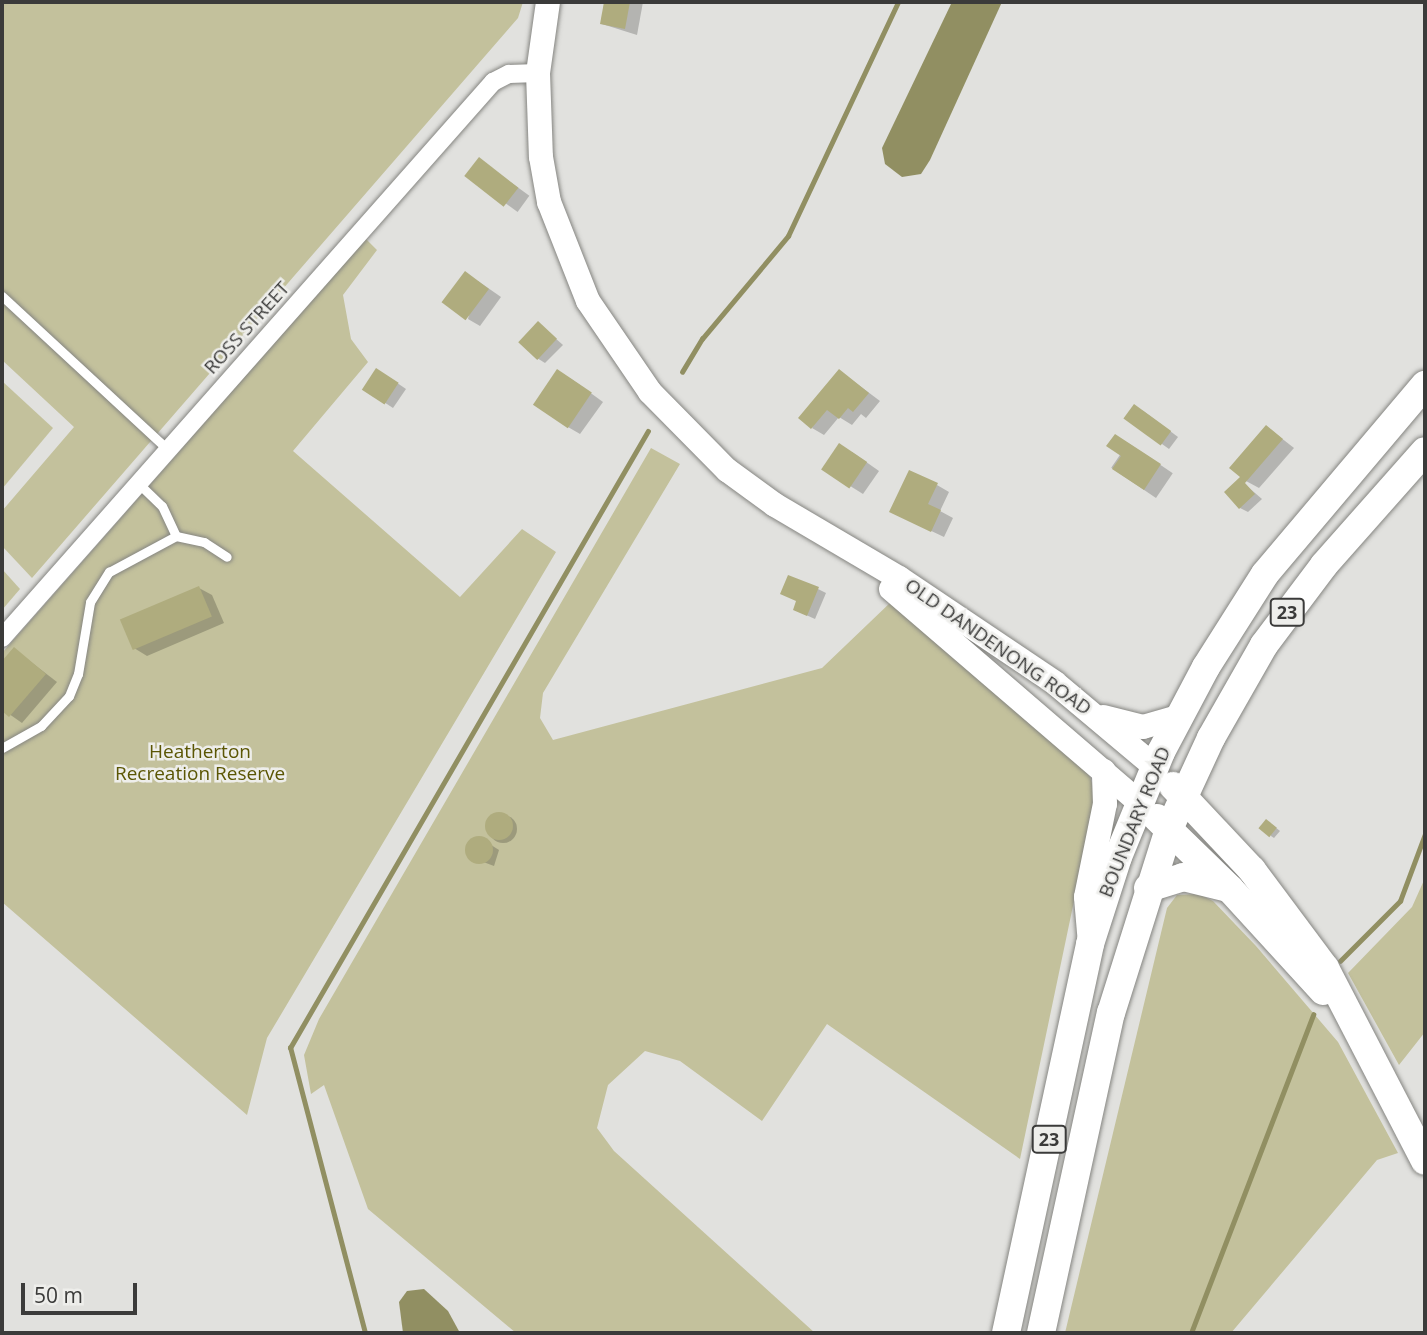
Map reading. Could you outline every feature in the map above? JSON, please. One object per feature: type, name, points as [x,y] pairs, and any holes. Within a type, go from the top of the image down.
[{"type":"main road","name":"OLD DANDENONG ROAD","points":[[548,2],[538,73],[541,157],[549,202],[588,301],[650,392],[691,436],[775,505],[830,536],[953,614],[1093,713],[1184,796],[1288,916],[1330,975],[1425,1161]]},
{"type":"main road","name":"BOUNDARY ROAD","points":[[1006,1333],[1090,944],[1139,802],[1154,767],[1235,619],[1272,565],[1422,395]]},
{"type":"main road","name":"BOUNDARY ROAD","points":[[1041,1333],[1089,1102],[1148,888],[1168,829],[1227,707],[1281,620],[1425,451]]},
{"type":"main road","name":"OLD DANDENONG ROAD","points":[[830,536],[1168,829],[1230,889],[1362,1035]]},
{"type":"main road","points":[[1093,713],[1143,727],[1179,717]]},
{"type":"main road","points":[[1090,944],[1086,897],[1105,804],[1104,771]]},
{"type":"main road","points":[[1148,888],[1183,877],[1209,880],[1230,889]]},
{"type":"street","name":"ROSS STREET","points":[[2,638],[494,82],[509,74],[538,73]]},
{"type":"lane","points":[[2,296],[167,449]]},
{"type":"lane","points":[[138,483],[162,506],[176,536]]},
{"type":"lane","points":[[2,748],[41,726],[69,696],[78,674],[90,602],[103,578],[126,560],[176,536],[204,542],[228,557]]},
{"type":"green space","points":[[2,2],[523,2],[518,18],[32,578],[2,546],[2,511],[74,427],[2,360]]},
{"type":"green space","name":"Heatherton Recreation Reserve","points":[[366,239],[377,250],[343,295],[351,339],[368,362],[293,451],[460,597],[522,529],[556,552],[267,1038],[247,1115],[2,902],[2,653]]},
{"type":"green space","points":[[2,381],[53,428],[2,489]]},
{"type":"green space","points":[[651,448],[680,464],[543,693],[540,718],[553,740],[822,668],[892,601],[1088,771],[1096,796],[1020,1159],[827,1024],[762,1121],[680,1061],[645,1051],[608,1085],[597,1128],[614,1151],[815,1333],[516,1333],[368,1209],[324,1085],[311,1094],[304,1055],[319,1019]]},
{"type":"green space","points":[[2,569],[20,589],[2,610]]},
{"type":"green space","points":[[1425,878],[1425,1032],[1399,1065],[1348,973],[1412,907]]},
{"type":"green space","points":[[1199,894],[1213,901],[1256,946],[1338,1042],[1398,1153],[1377,1160],[1231,1333],[1065,1333],[1167,908],[1177,895]]},
{"type":"shaded area","points":[[952,2],[1002,2],[930,160],[921,174],[902,177],[885,164],[882,148]]},
{"type":"shaded area","points":[[424,1289],[448,1311],[460,1333],[403,1333],[399,1302],[407,1291]]},
{"type":"building","points":[[604,2],[630,2],[625,29],[600,24]]},
{"type":"building","points":[[479,157],[518,188],[504,207],[464,176]]},
{"type":"building","points":[[465,271],[489,289],[465,320],[442,302]]},
{"type":"building","points":[[538,321],[557,339],[537,360],[518,342]]},
{"type":"building","points":[[376,368],[399,383],[384,405],[362,390]]},
{"type":"building","points":[[557,369],[592,392],[568,428],[533,405]]},
{"type":"building","points":[[839,369],[869,393],[853,412],[848,408],[839,419],[827,410],[811,429],[798,418]]},
{"type":"building","points":[[1134,404],[1171,431],[1161,446],[1123,419]]},
{"type":"building","points":[[1266,425],[1283,439],[1245,483],[1255,494],[1239,509],[1224,492],[1240,477],[1229,468]]},
{"type":"building","points":[[1115,434],[1161,464],[1144,490],[1112,469],[1121,456],[1106,446]]},
{"type":"building","points":[[839,443],[867,462],[849,489],[821,470]]},
{"type":"building","points":[[909,470],[938,483],[928,504],[941,510],[931,532],[889,512]]},
{"type":"building","points":[[788,575],[819,587],[807,616],[793,610],[796,601],[780,594]]},
{"type":"building","points":[[199,586],[212,616],[133,650],[120,620]]},
{"type":"building","points":[[14,647],[46,674],[9,717],[2,711],[2,661]]},
{"type":"building","points":[[499,812],[509,816],[513,826],[509,836],[499,840],[489,836],[485,826],[489,816]]},
{"type":"building","points":[[1266,819],[1277,828],[1269,837],[1258,828]]},
{"type":"building","points":[[479,836],[489,840],[493,850],[489,860],[479,864],[469,860],[465,850],[469,840]]},
{"type":"waterway","points":[[682,372],[702,339],[788,236],[898,2]]},
{"type":"waterway","points":[[365,1333],[290,1048],[648,431]]},
{"type":"waterway","points":[[1340,961],[1400,901],[1425,834]]},
{"type":"waterway","points":[[1191,1333],[1313,1015]]}]
